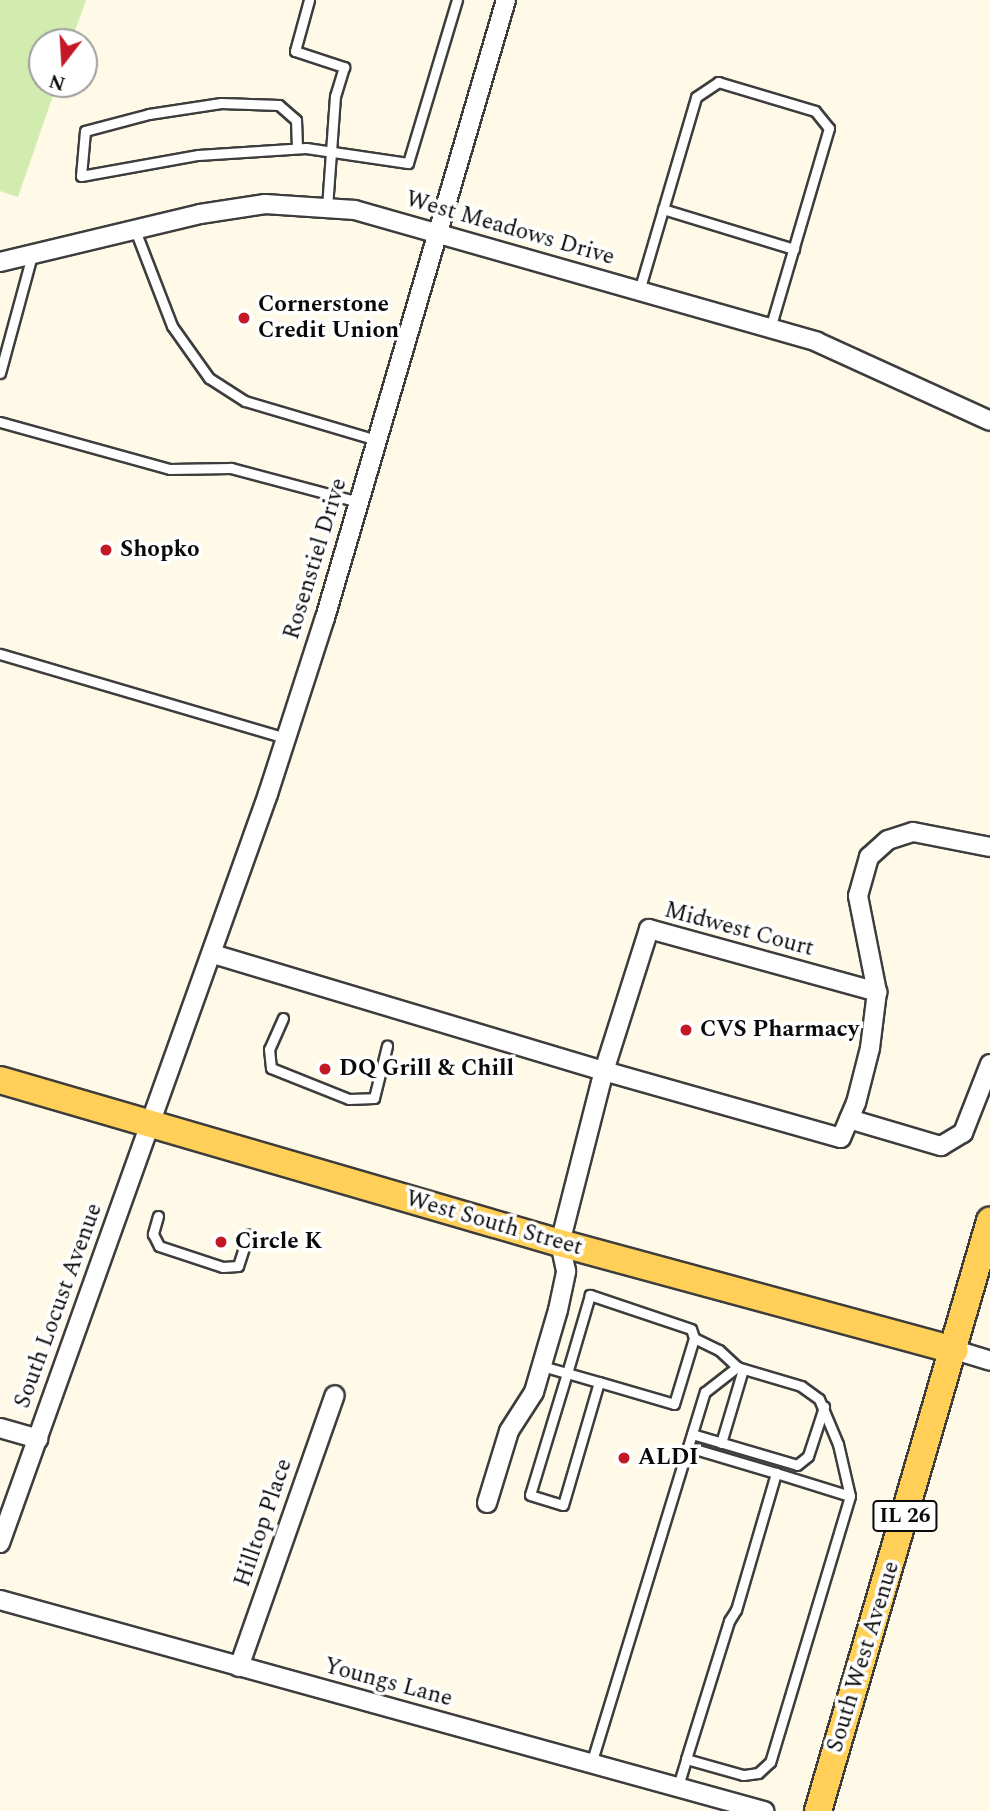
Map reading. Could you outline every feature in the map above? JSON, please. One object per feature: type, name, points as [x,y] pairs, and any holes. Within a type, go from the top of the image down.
[{"type":"main road","name":"West South Street","points":[[0,1080],[560,1243],[955,1350]]},
{"type":"main road","name":"South West Avenue","points":[[818,1811],[955,1350],[990,1221]]},
{"type":"street","name":"Rosenstiel Drive","points":[[151,1126],[286,738],[359,502],[506,0]]},
{"type":"street","name":"West Meadows Drive","points":[[0,262],[135,230],[265,204],[355,211],[437,232],[817,342],[990,421]]},
{"type":"street","points":[[213,954],[604,1072],[841,1138],[870,1048],[877,992],[858,897],[869,857],[888,840],[913,832],[990,847]]},
{"type":"street","name":"Midwest Court","points":[[560,1243],[604,1072],[649,929],[877,992]]},
{"type":"street","points":[[849,1119],[942,1146],[963,1133],[990,1064]]},
{"type":"street","name":"South Locust Avenue","points":[[0,1541],[151,1126]]},
{"type":"street","points":[[487,1503],[509,1432],[531,1400],[564,1290],[566,1271],[560,1243]]},
{"type":"street","name":"West South Street","points":[[955,1350],[990,1361]]},
{"type":"street","name":"Hilltop Place","points":[[239,1667],[335,1395]]},
{"type":"street","points":[[0,1427],[38,1439]]},
{"type":"street","name":"Youngs Lane","points":[[0,1600],[764,1811]]},
{"type":"lane","points":[[309,0],[295,51],[344,67],[335,96],[327,208]]},
{"type":"lane","points":[[297,148],[296,120],[279,105],[221,103],[149,114],[85,131],[81,176],[198,156],[297,148],[408,163],[457,0]]},
{"type":"lane","points":[[639,291],[696,97],[706,86],[718,82],[808,109],[829,128],[770,329]]},
{"type":"lane","points":[[663,209],[794,248]]},
{"type":"lane","points":[[135,230],[172,326],[209,377],[245,401],[377,440]]},
{"type":"lane","points":[[0,373],[32,255]]},
{"type":"lane","points":[[0,422],[170,469],[231,468],[359,502]]},
{"type":"lane","points":[[0,654],[286,738]]},
{"type":"lane","points":[[284,1018],[269,1049],[271,1068],[349,1098],[374,1098],[387,1046]]},
{"type":"lane","points":[[158,1216],[153,1234],[159,1246],[223,1267],[238,1266],[248,1235]]},
{"type":"lane","points":[[599,1382],[563,1505],[530,1494],[590,1295],[683,1323],[694,1338],[719,1350],[740,1368],[801,1386],[824,1407],[850,1496],[770,1762],[758,1773],[743,1775],[686,1759]]},
{"type":"lane","points":[[542,1366],[674,1404],[694,1338]]},
{"type":"lane","points":[[591,1764],[707,1387],[740,1368]]},
{"type":"lane","points":[[721,1443],[740,1368]]},
{"type":"lane","points":[[692,1434],[800,1464],[808,1456],[824,1407]]},
{"type":"lane","points":[[688,1447],[850,1496]]},
{"type":"lane","points":[[678,1786],[776,1473]]},
{"type":"green space","points":[[0,0],[86,0],[76,28],[28,28],[28,98],[52,98],[18,197],[0,191]]},
{"type":"place","name":"Cornerstone Credit Union","points":[[244,318]]},
{"type":"place","name":"Shopko","points":[[106,550]]},
{"type":"place","name":"CVS Pharmacy","points":[[686,1030]]},
{"type":"place","name":"DQ Grill & Chill","points":[[325,1069]]},
{"type":"place","name":"Circle K","points":[[221,1242]]},
{"type":"place","name":"ALDI","points":[[624,1458]]}]
